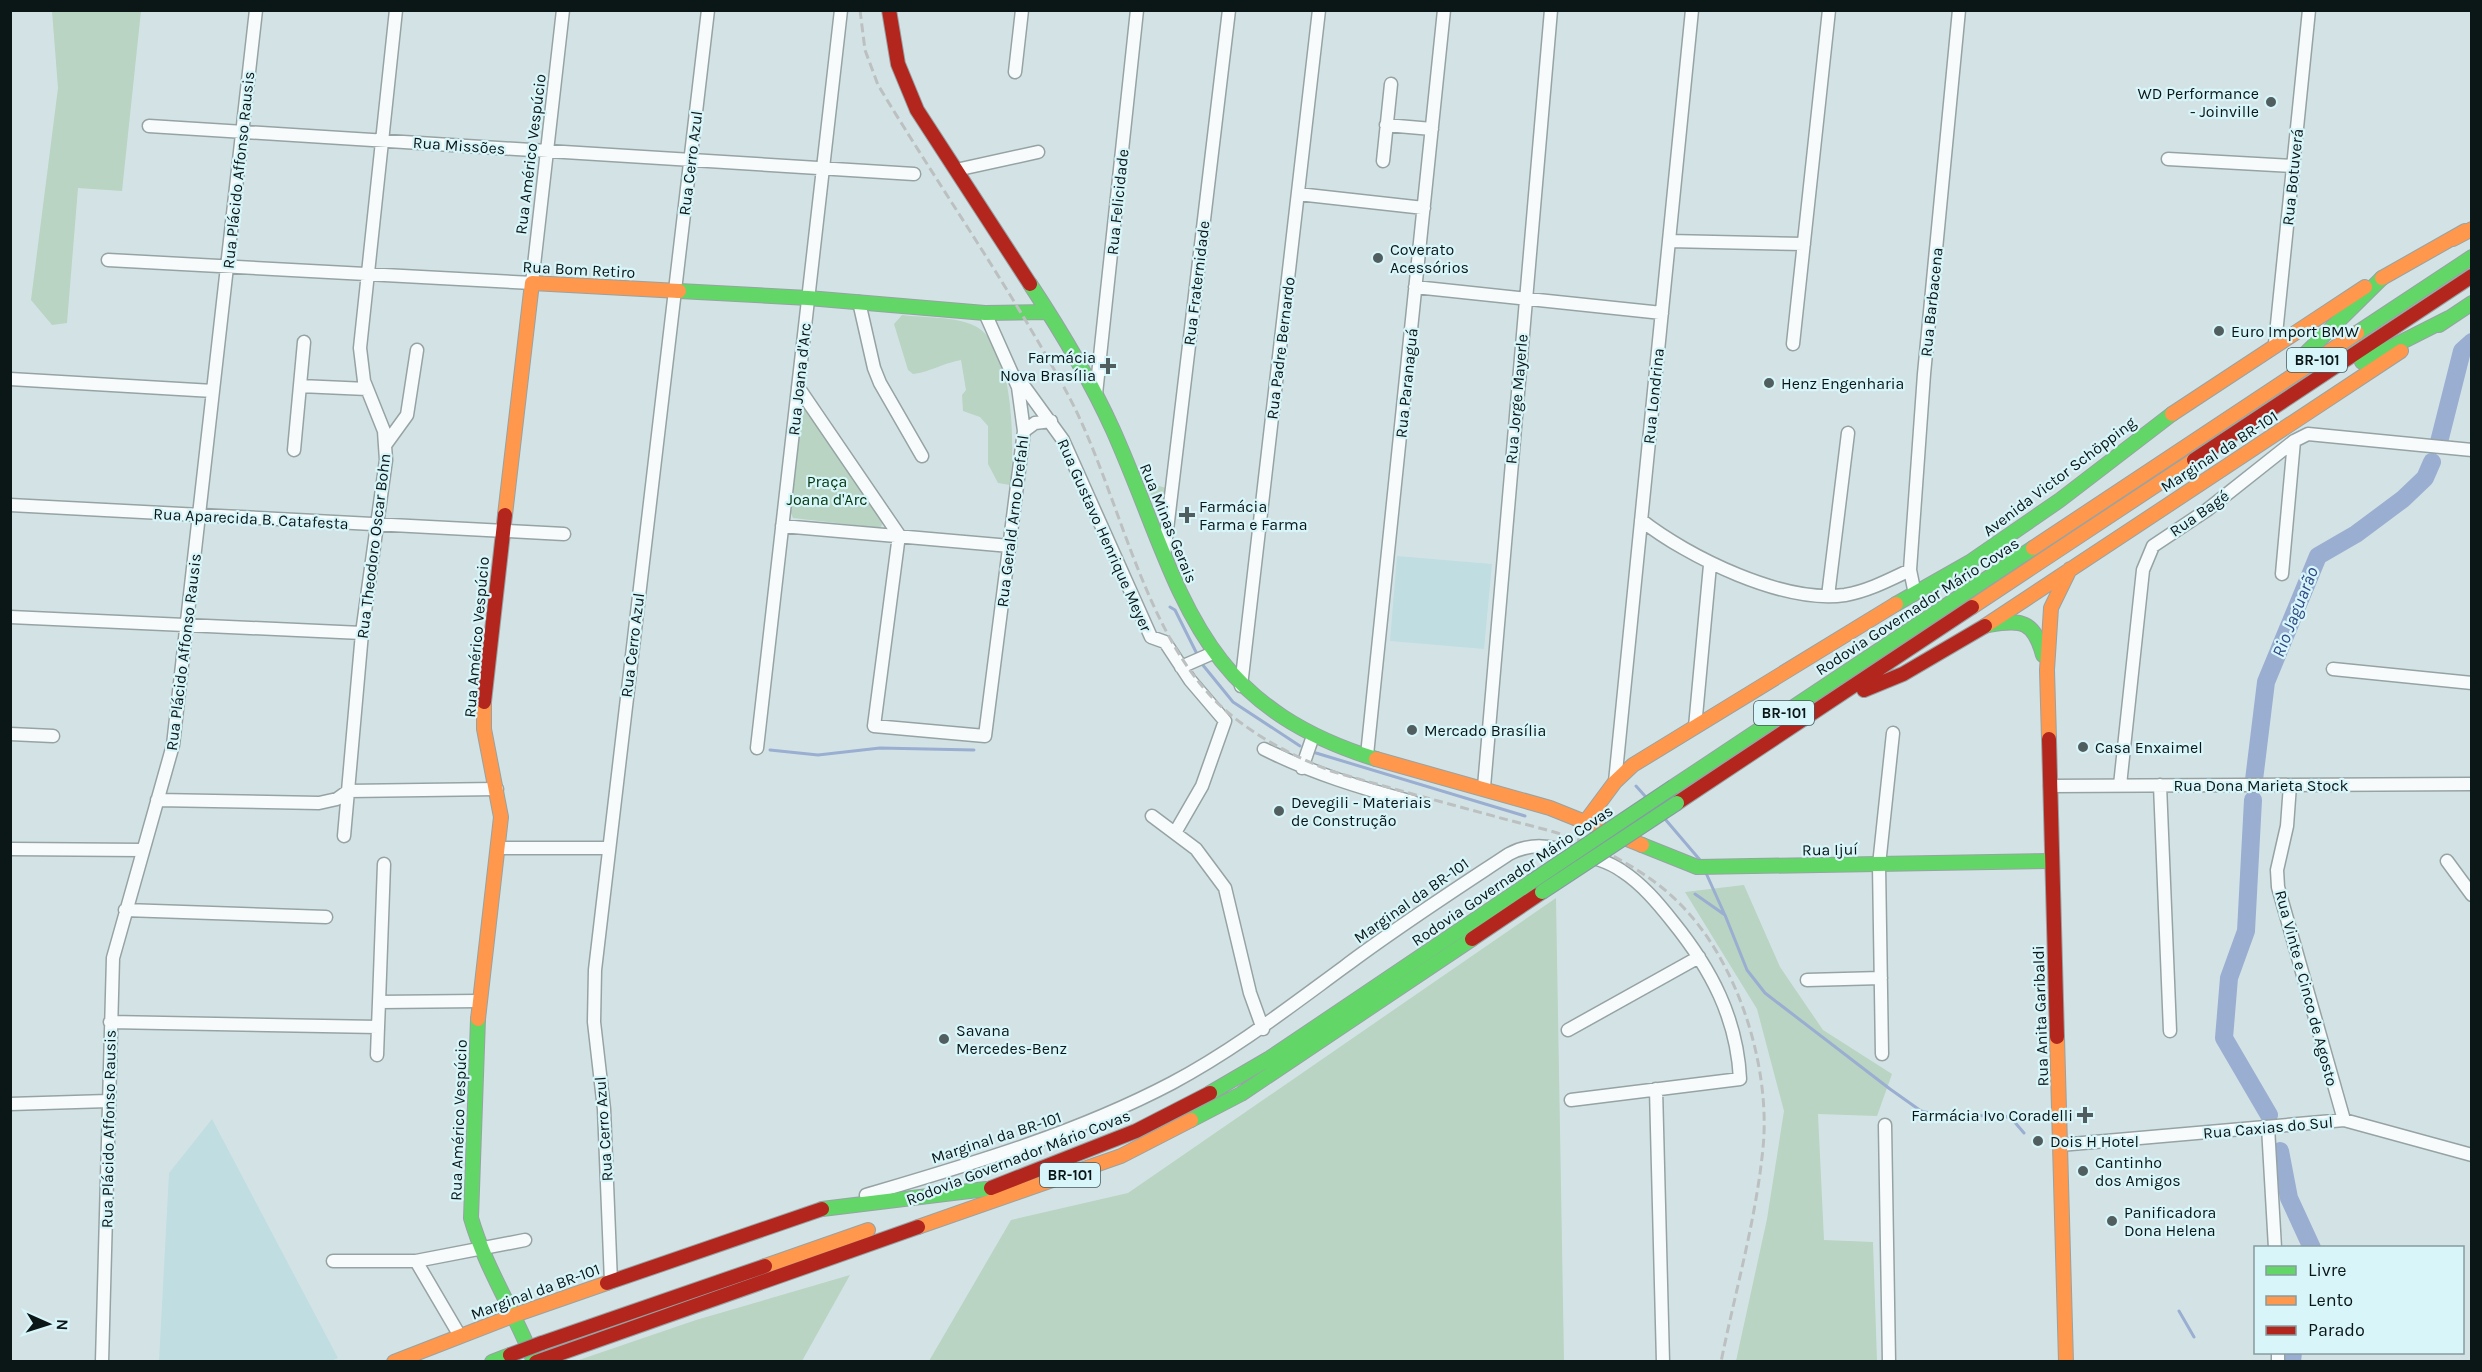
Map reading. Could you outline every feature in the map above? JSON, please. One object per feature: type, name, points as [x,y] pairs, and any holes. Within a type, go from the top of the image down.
[{"type":"main road","name":"Rua Minas Gerais","points":[[889,10],[892,46],[906,90],[927,128],[1047,312],[1096,394],[1184,603],[1213,653],[1241,686],[1274,714],[1313,736],[1367,755],[1484,787],[1616,833]]},
{"type":"main road","name":"Avenida Victor Schöpping","points":[[1586,821],[1615,782],[1633,765],[2033,520],[2185,404],[2275,344],[2382,278],[2472,228]]},
{"type":"main road","name":"Rodovia Governador Mário Covas","points":[[492,1362],[986,1190],[1136,1131],[1230,1083],[2472,257]]},
{"type":"main road","name":"Rodovia Governador Mário Covas","points":[[539,1360],[1100,1165],[1212,1111],[1270,1076],[1542,892],[2472,276]]},
{"type":"main road","points":[[2265,395],[2382,278]]},
{"type":"main road","name":"Rua Bom Retiro","points":[[531,283],[808,298],[985,314],[1047,312]]},
{"type":"main road","name":"Rua Américo Vespúcio","points":[[531,283],[483,713],[485,738],[501,817],[479,1001],[471,1218],[480,1249],[539,1360]]},
{"type":"main road","name":"Marginal da BR-101","points":[[1814,712],[1902,674],[1985,626],[2226,465],[2313,411],[2472,303]]},
{"type":"main road","points":[[2279,404],[2449,318]]},
{"type":"main road","name":"Rua Anita Garibaldi","points":[[2066,1362],[2047,670],[2051,608],[2070,569]]},
{"type":"main road","name":"Rua Anita Garibaldi","points":[[1985,626],[2010,621],[2030,626],[2038,636],[2047,670]]},
{"type":"main road","name":"Rua Ijuí","points":[[1616,833],[1673,860],[1697,867],[2052,861]]},
{"type":"main road","points":[[822,1209],[986,1190]]},
{"type":"main road","name":"Marginal da BR-101","points":[[394,1362],[514,1316],[822,1209]]},
{"type":"street","name":"Rua Plácido Affonso Rausis","points":[[102,1362],[113,958],[173,745],[256,10]]},
{"type":"street","name":"Rua Theodoro Oscar Bohn","points":[[344,836],[362,633],[386,444],[380,416],[367,389],[360,359],[396,10]]},
{"type":"street","name":"Rua Américo Vespúcio","points":[[531,283],[563,10]]},
{"type":"street","name":"Rua Cerro Azul","points":[[611,1282],[604,1109],[594,1011],[597,951],[708,10]]},
{"type":"street","name":"Rua Joana d'Arc","points":[[757,748],[841,10]]},
{"type":"street","points":[[1015,72],[1022,10]]},
{"type":"street","name":"Rua Felicidade","points":[[1096,394],[1137,10]]},
{"type":"street","name":"Rua Fraternidade","points":[[1164,555],[1229,10]]},
{"type":"street","name":"Rua Padre Bernardo","points":[[1241,686],[1319,10]]},
{"type":"street","name":"Rua Paranaguá","points":[[1367,755],[1444,10]]},
{"type":"street","name":"Rua Jorge Mayerle","points":[[1484,787],[1551,10]]},
{"type":"street","name":"Rua Londrina","points":[[1615,782],[1692,10]]},
{"type":"street","points":[[1793,344],[1829,10]]},
{"type":"street","name":"Rua Barbacena","points":[[1915,594],[1910,570],[1924,374],[1959,10]]},
{"type":"street","name":"Rua Botuverá","points":[[2275,344],[2309,10]]},
{"type":"street","points":[[1383,161],[1391,84]]},
{"type":"street","name":"Rua Missões","points":[[149,126],[914,174]]},
{"type":"street","points":[[1386,126],[1432,129]]},
{"type":"street","points":[[956,170],[1038,152]]},
{"type":"street","points":[[2168,159],[2293,166]]},
{"type":"street","points":[[1298,194],[1424,208]]},
{"type":"street","points":[[1669,241],[1804,244]]},
{"type":"street","name":"Rua Bom Retiro","points":[[108,260],[531,283]]},
{"type":"street","points":[[1415,287],[1662,313]]},
{"type":"street","points":[[859,302],[877,376],[922,456]]},
{"type":"street","name":"Rua Gerald Arno Drefahl","points":[[899,536],[874,726],[985,736],[1023,431],[1020,398],[1012,371],[985,314]]},
{"type":"street","points":[[294,450],[304,342]]},
{"type":"street","points":[[386,444],[407,415],[417,350]]},
{"type":"street","name":"Rua Gustavo Henrique Meyer","points":[[1012,371],[1052,422],[1063,441],[1151,637],[1165,642],[1180,667],[1224,721],[1202,786],[1176,831]]},
{"type":"street","points":[[10,379],[213,391]]},
{"type":"street","points":[[300,386],[367,389]]},
{"type":"street","points":[[798,387],[899,536]]},
{"type":"street","points":[[1023,431],[1035,423],[1052,422]]},
{"type":"street","points":[[1828,596],[1848,433]]},
{"type":"street","name":"Rua Bagé","points":[[2120,785],[2143,570],[2148,554],[2161,540],[2207,510],[2294,441],[2308,434],[2472,450]]},
{"type":"street","points":[[2282,574],[2294,441]]},
{"type":"street","name":"Rua Aparecida B. Catafesta","points":[[10,505],[564,534]]},
{"type":"street","points":[[1641,520],[1667,541],[1710,565],[1798,593],[1828,596],[1862,592],[1910,570]]},
{"type":"street","points":[[782,526],[1010,546]]},
{"type":"street","points":[[1695,727],[1710,565]]},
{"type":"street","points":[[10,617],[362,633]]},
{"type":"street","points":[[1180,667],[1213,653]]},
{"type":"street","points":[[2333,669],[2472,683]]},
{"type":"street","points":[[1882,1054],[1879,865],[1893,733]]},
{"type":"street","points":[[10,734],[53,736]]},
{"type":"street","points":[[1302,768],[1313,736]]},
{"type":"street","points":[[1264,749],[1302,768],[1413,802]]},
{"type":"street","name":"Rua Dona Marieta Stock","points":[[2050,786],[2472,784]]},
{"type":"street","points":[[2160,785],[2170,1031]]},
{"type":"street","name":"Rua Vinte e Cinco de Agosto","points":[[2290,785],[2287,826],[2277,870],[2278,887],[2343,1120]]},
{"type":"street","points":[[158,800],[320,803],[337,799],[348,791],[497,789]]},
{"type":"street","points":[[1152,816],[1176,831],[1204,858],[1226,888],[1250,993],[1263,1029]]},
{"type":"street","name":"Marginal da BR-101","points":[[822,1209],[1086,1124],[1173,1082],[1263,1029],[1343,967],[1509,854],[1529,846],[1556,847],[1593,857],[1622,871],[1656,901],[1700,957]]},
{"type":"street","points":[[498,848],[608,848]]},
{"type":"street","points":[[10,849],[143,850]]},
{"type":"street","points":[[2447,861],[2472,895]]},
{"type":"street","points":[[377,1055],[384,864]]},
{"type":"street","points":[[125,910],[326,916]]},
{"type":"street","points":[[1568,1030],[1700,957],[1728,1013],[1739,1057],[1740,1079],[1570,1100]]},
{"type":"street","points":[[1807,980],[1881,978]]},
{"type":"street","points":[[379,1002],[479,1001]]},
{"type":"street","points":[[110,1022],[378,1027]]},
{"type":"street","points":[[1656,1089],[1663,1362]]},
{"type":"street","points":[[10,1104],[108,1101]]},
{"type":"street","name":"Rua Caxias do Sul","points":[[2060,1145],[2343,1120],[2472,1155]]},
{"type":"street","points":[[1885,1125],[1889,1362]]},
{"type":"street","points":[[2268,1127],[2275,1246]]},
{"type":"street","points":[[333,1261],[416,1260],[525,1240]]},
{"type":"street","points":[[416,1260],[460,1336]]},
{"type":"shaded area","points":[[1397,556],[1492,564],[1484,649],[1390,641]]},
{"type":"shaded area","points":[[212,1119],[338,1358],[328,1362],[159,1361],[169,1173]]},
{"type":"green space","points":[[52,11],[141,11],[122,191],[78,188],[67,323],[52,325],[31,300],[58,88]]},
{"type":"green space","points":[[902,315],[958,320],[975,326],[988,337],[998,354],[1005,375],[1009,399],[1012,424],[1010,485],[998,483],[988,464],[988,426],[980,417],[963,411],[962,395],[966,390],[961,360],[913,374],[908,370],[894,324]]},
{"type":"green space","name":"Praça Joana d'Arc","points":[[803,399],[885,520],[880,528],[793,518],[791,513]]},
{"type":"green space","points":[[1146,482],[1166,488],[1162,522]]},
{"type":"green space","points":[[1744,885],[1780,967],[1823,1030],[1892,1074],[1877,1116],[1818,1114],[1824,1240],[1873,1242],[1877,1361],[1736,1361],[1767,1219],[1784,1111],[1757,1009],[1685,892]]},
{"type":"green space","points":[[1556,898],[1564,1361],[929,1361],[1011,1220],[1128,1193]]},
{"type":"green space","points":[[850,1275],[802,1361],[576,1361],[696,1320]]},
{"type":"waterway","name":"Rio Jaguarão","points":[[2439,442],[2462,351],[2472,342]]},
{"type":"waterway","name":"Rio Jaguarão","points":[[2254,780],[2266,682],[2318,556],[2356,534],[2403,499],[2425,478],[2432,462]]},
{"type":"waterway","points":[[1170,607],[1175,610],[1198,656]]},
{"type":"waterway","points":[[1202,664],[1233,702],[1300,746]]},
{"type":"waterway","points":[[770,750],[818,755],[880,748],[974,750]]},
{"type":"waterway","points":[[1316,753],[1525,816]]},
{"type":"waterway","points":[[1636,786],[1645,796]]},
{"type":"waterway","name":"Rio Jaguarão","points":[[2253,800],[2246,931],[2229,978],[2224,1038],[2269,1115]]},
{"type":"waterway","points":[[1665,819],[1700,860]]},
{"type":"waterway","points":[[1706,873],[1724,913]]},
{"type":"waterway","points":[[1695,894],[1725,915],[1747,970],[1765,993],[1890,1089],[1921,1111],[1945,1117],[2002,1115],[2012,1119],[2024,1133]]},
{"type":"waterway","name":"Rio Jaguarão","points":[[2280,1151],[2289,1198],[2311,1246]]},
{"type":"waterway","points":[[2179,1311],[2194,1337]]},
{"type":"waterway","name":"Rio Jaguarão","points":[[2292,1362],[2293,1354]]},
{"type":"railway","points":[[860,10],[865,50],[878,85],[998,275],[1066,391],[1085,430],[1152,602],[1172,642],[1196,679],[1225,710],[1249,729],[1275,745],[1331,771],[1560,834],[1607,852],[1640,872],[1679,903],[1700,927],[1718,954],[1734,985],[1746,1017],[1762,1084],[1764,1117],[1760,1175],[1745,1256],[1721,1362]]},
{"type":"traffic: fast","points":[[2357,333],[2472,257]]},
{"type":"traffic: fast","points":[[2299,360],[2382,278]]},
{"type":"traffic: fast","points":[[1030,284],[1095,392],[1137,486],[1178,587],[1201,631],[1230,671],[1267,705],[1314,735],[1376,759]]},
{"type":"traffic: fast","points":[[679,291],[808,298],[985,313],[1047,312]]},
{"type":"traffic: fast","points":[[2439,325],[2472,303]]},
{"type":"traffic: fast","points":[[2362,362],[2449,318]]},
{"type":"traffic: fast","points":[[1896,604],[1970,562],[2060,500],[2172,414]]},
{"type":"traffic: fast","points":[[1673,787],[2033,548]]},
{"type":"traffic: fast","points":[[1989,625],[2010,622],[2025,625],[2035,635],[2043,655]]},
{"type":"traffic: fast","points":[[1531,882],[1673,787]]},
{"type":"traffic: fast","points":[[1542,892],[1677,803]]},
{"type":"traffic: fast","points":[[1642,845],[1697,867],[2052,861]]},
{"type":"traffic: fast","points":[[1210,1093],[1270,1058],[1531,882]]},
{"type":"traffic: fast","points":[[1191,1120],[1241,1094],[1472,939]]},
{"type":"traffic: fast","points":[[478,1019],[471,1218],[484,1254],[533,1359]]},
{"type":"traffic: fast","points":[[822,1209],[986,1189]]},
{"type":"traffic: fast","points":[[492,1362],[510,1355]]},
{"type":"traffic: slow","points":[[2453,239],[2472,229]]},
{"type":"traffic: slow","points":[[2382,278],[2465,231]]},
{"type":"traffic: slow","points":[[505,515],[532,283],[679,291]]},
{"type":"traffic: slow","points":[[2172,414],[2365,287]]},
{"type":"traffic: slow","points":[[2033,548],[2357,333]]},
{"type":"traffic: slow","points":[[1985,626],[2401,351]]},
{"type":"traffic: slow","points":[[1972,607],[2194,460]]},
{"type":"traffic: slow","points":[[2049,739],[2047,670],[2051,608],[2070,569]]},
{"type":"traffic: slow","points":[[1586,821],[1615,782],[1633,765],[1896,604]]},
{"type":"traffic: slow","points":[[478,1019],[501,817],[484,729],[484,702]]},
{"type":"traffic: slow","points":[[1376,759],[1550,808],[1642,845]]},
{"type":"traffic: slow","points":[[2057,1037],[2066,1362]]},
{"type":"traffic: slow","points":[[918,1227],[1121,1156],[1191,1120]]},
{"type":"traffic: slow","points":[[765,1266],[868,1230]]},
{"type":"traffic: slow","points":[[394,1362],[515,1315],[607,1283]]},
{"type":"traffic: jam","points":[[889,10],[898,64],[917,110],[1030,284]]},
{"type":"traffic: jam","points":[[2194,460],[2472,276]]},
{"type":"traffic: jam","points":[[484,702],[505,515]]},
{"type":"traffic: jam","points":[[1677,803],[1972,607]]},
{"type":"traffic: jam","points":[[1864,690],[1903,674],[1985,626]]},
{"type":"traffic: jam","points":[[2049,739],[2057,1037]]},
{"type":"traffic: jam","points":[[1472,939],[1542,892]]},
{"type":"traffic: jam","points":[[991,1188],[1136,1131],[1210,1093]]},
{"type":"traffic: jam","points":[[607,1283],[822,1209]]},
{"type":"traffic: jam","points":[[536,1362],[918,1227]]},
{"type":"traffic: jam","points":[[542,1343],[765,1266]]},
{"type":"traffic: jam","points":[[510,1355],[542,1343]]},
{"type":"place","name":"WD Performance - Joinville","points":[[2271,102]]},
{"type":"place","name":"Coverato Acessórios","points":[[1378,258]]},
{"type":"place","name":"Euro Import BMW","points":[[2219,331]]},
{"type":"place","name":"Farmácia Nova Brasília","points":[[1108,366]]},
{"type":"place","name":"Henz Engenharia","points":[[1769,383]]},
{"type":"place","name":"Farmácia Farma e Farma","points":[[1187,515]]},
{"type":"place","name":"Mercado Brasília","points":[[1412,730]]},
{"type":"place","name":"Casa Enxaimel","points":[[2083,747]]},
{"type":"place","name":"Devegili - Materiais de Construção","points":[[1279,811]]},
{"type":"place","name":"Savana Mercedes-Benz","points":[[944,1039]]},
{"type":"place","name":"Farmácia Ivo Coradelli","points":[[2085,1115]]},
{"type":"place","name":"Dois H Hotel","points":[[2038,1141]]},
{"type":"place","name":"Cantinho dos Amigos","points":[[2083,1171]]},
{"type":"place","name":"Panificadora Dona Helena","points":[[2112,1221]]}]
